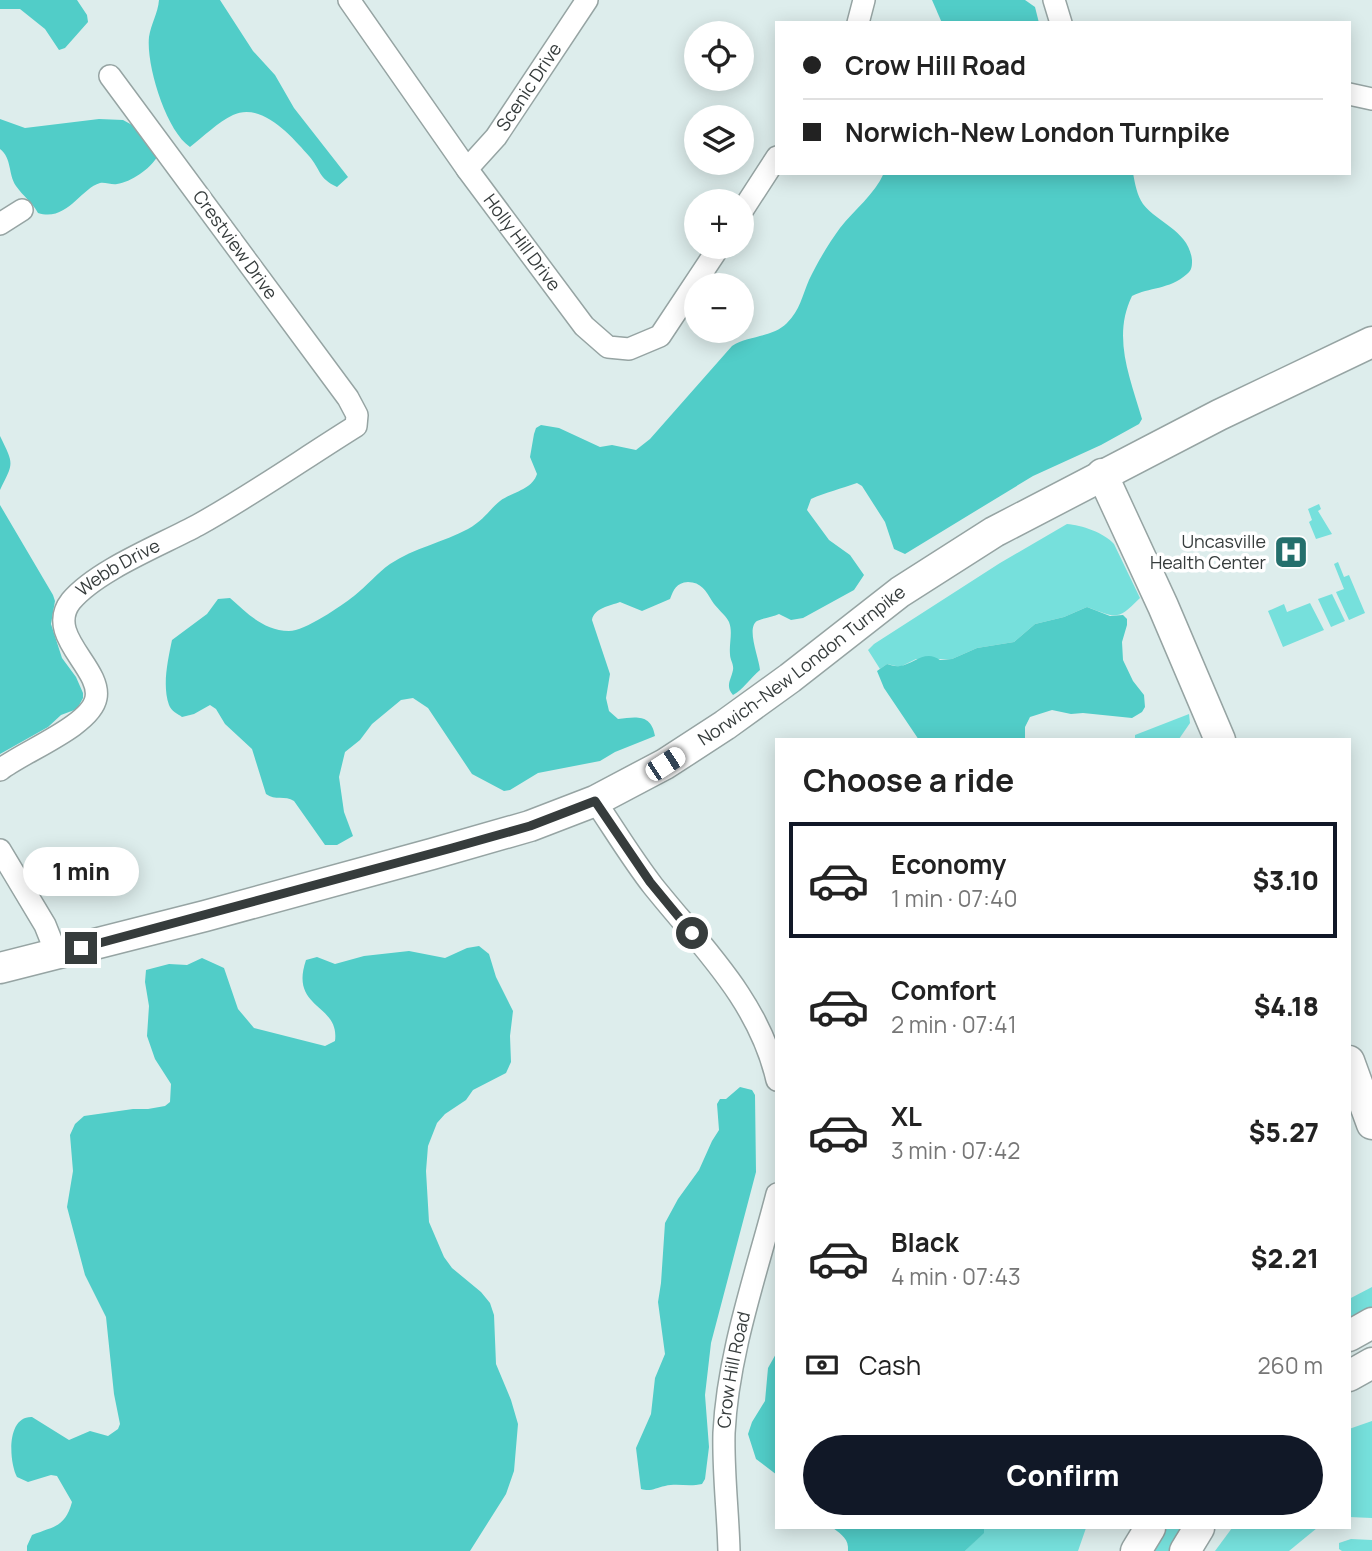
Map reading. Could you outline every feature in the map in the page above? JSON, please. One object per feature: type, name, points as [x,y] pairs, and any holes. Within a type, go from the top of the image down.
[{"type":"main road","name":"Norwich-New London Turnpike","points":[[0,968],[444,851],[530,826],[595,801],[665,764],[725,725],[900,592],[994,532],[1219,415],[1372,342]]},
{"type":"main road","points":[[1102,474],[1167,615],[1219,738]]},
{"type":"main road","points":[[1351,1066],[1372,1124]]},
{"type":"main road","points":[[1351,1335],[1372,1323]]},
{"type":"main road","points":[[1351,1376],[1372,1363]]},
{"type":"main road","points":[[1136,1551],[1149,1529]]},
{"type":"main road","points":[[1185,1551],[1198,1529]]},
{"type":"street","name":"Holly Hill Drive","points":[[349,0],[467,169],[584,326],[608,347],[629,349],[660,335],[711,259]]},
{"type":"street","name":"Scenic Drive","points":[[467,169],[496,137],[587,0]]},
{"type":"street","points":[[859,21],[864,0]]},
{"type":"street","points":[[1054,0],[1059,21]]},
{"type":"street","name":"Crestview Drive","points":[[110,76],[348,398],[356,415]]},
{"type":"street","points":[[1351,94],[1372,99]]},
{"type":"street","points":[[754,192],[775,160]]},
{"type":"street","points":[[0,224],[22,210]]},
{"type":"street","name":"Webb Drive","points":[[0,770],[78,723],[90,711],[96,698],[95,684],[69,641],[65,621],[69,603],[104,575],[201,523],[356,426],[356,415]]},
{"type":"street","points":[[595,801],[650,882],[707,949],[743,1000],[762,1032],[775,1074]]},
{"type":"street","points":[[0,850],[45,925],[57,954]]},
{"type":"street","name":"Crow Hill Road","points":[[729,1551],[724,1435],[728,1393],[735,1355],[775,1202]]},
{"type":"shaded area","points":[[0,0],[77,0],[87,15],[88,22],[65,48],[59,50],[45,29],[20,9],[0,9]]},
{"type":"shaded area","points":[[159,0],[220,0],[253,51],[275,75],[294,108],[348,177],[337,187],[331,184],[286,131],[255,113],[233,115],[190,147],[181,139],[159,96],[151,64],[149,37]]},
{"type":"shaded area","points":[[932,0],[1025,0],[1035,7],[1038,21],[941,21]]},
{"type":"shaded area","points":[[0,119],[25,128],[99,119],[123,120],[134,126],[157,157],[145,170],[128,181],[100,183],[57,213],[38,213],[16,186],[6,157],[0,149]]},
{"type":"shaded area","points":[[883,175],[1134,175],[1143,204],[1179,235],[1190,250],[1192,260],[1190,271],[1180,279],[1132,296],[1126,311],[1123,342],[1128,372],[1142,419],[1139,424],[1101,445],[1033,476],[905,554],[894,549],[885,522],[862,486],[857,483],[811,499],[807,510],[829,540],[850,555],[864,575],[854,590],[803,618],[791,620],[779,614],[757,621],[753,636],[760,670],[733,695],[729,686],[733,668],[729,622],[700,585],[688,582],[678,585],[670,599],[642,611],[620,602],[599,610],[592,620],[610,674],[606,698],[609,711],[618,719],[647,720],[655,736],[600,761],[538,773],[504,791],[472,774],[428,708],[413,698],[401,700],[372,724],[360,740],[345,752],[339,777],[344,812],[353,836],[337,845],[325,845],[294,801],[266,794],[252,749],[225,724],[216,709],[210,705],[182,717],[171,709],[166,681],[172,640],[207,614],[218,599],[230,598],[256,620],[271,628],[289,631],[313,623],[354,596],[390,564],[468,529],[500,501],[531,484],[537,474],[530,457],[536,428],[541,425],[559,428],[600,447],[612,445],[636,450],[650,439],[732,346],[754,343],[754,337],[781,328],[787,323],[798,308],[812,274],[840,228]]},
{"type":"shaded area","points":[[0,436],[10,458],[10,468],[0,490]]},
{"type":"shaded area","points":[[1319,504],[1321,509],[1318,511],[1332,534],[1316,539],[1309,522],[1312,520],[1308,509]]},
{"type":"shaded area","points":[[0,505],[53,595],[55,601],[51,624],[62,658],[76,677],[83,698],[77,709],[61,715],[48,727],[0,754]]},
{"type":"shaded area","points":[[1067,524],[1092,530],[1114,544],[1140,598],[1126,611],[1111,615],[1087,607],[1064,617],[1035,624],[1014,642],[977,648],[952,659],[916,659],[900,667],[887,664],[880,669],[868,650],[874,644],[1000,563]]},
{"type":"shaded area","points":[[1338,562],[1344,577],[1349,575],[1365,613],[1349,620],[1336,592],[1344,589],[1334,564]]},
{"type":"shaded area","points":[[1332,594],[1345,621],[1331,627],[1318,599]]},
{"type":"shaded area","points":[[1310,603],[1324,630],[1283,647],[1268,611],[1284,604],[1287,612]]},
{"type":"shaded area","points":[[1087,607],[1110,616],[1123,615],[1127,619],[1122,642],[1123,660],[1133,681],[1144,695],[1145,707],[1142,712],[1132,718],[1052,710],[1030,717],[1025,727],[1025,738],[918,738],[884,688],[877,671],[887,664],[900,666],[929,656],[940,660],[952,659],[977,648],[1014,642],[1035,624],[1064,617]]},
{"type":"shaded area","points":[[1189,714],[1190,723],[1180,738],[1135,738],[1135,735]]},
{"type":"shaded area","points":[[479,946],[489,954],[496,977],[513,1011],[511,1062],[506,1073],[473,1090],[466,1100],[437,1123],[428,1146],[426,1171],[429,1222],[444,1257],[452,1268],[490,1303],[494,1315],[496,1364],[518,1424],[514,1471],[506,1494],[470,1551],[27,1551],[32,1535],[62,1521],[72,1502],[57,1476],[51,1475],[28,1482],[17,1477],[11,1451],[18,1424],[32,1417],[69,1440],[90,1431],[108,1436],[118,1429],[120,1424],[106,1317],[85,1275],[67,1207],[73,1171],[70,1135],[75,1124],[84,1116],[148,1109],[165,1106],[170,1102],[171,1084],[155,1059],[147,1036],[149,1006],[146,970],[169,964],[187,965],[202,958],[224,968],[238,1009],[254,1028],[325,1046],[335,1041],[334,1029],[330,1019],[309,998],[304,988],[306,960],[317,957],[335,964],[364,956],[409,951],[445,958],[467,948]]},
{"type":"shaded area","points":[[740,1087],[752,1090],[755,1095],[756,1172],[711,1343],[705,1395],[709,1447],[705,1479],[702,1484],[697,1485],[641,1489],[636,1448],[651,1414],[655,1378],[665,1354],[658,1302],[665,1223],[699,1170],[719,1130],[717,1104],[720,1099],[726,1099]]},
{"type":"shaded area","points":[[1372,1287],[1372,1311],[1351,1321],[1351,1298]]},
{"type":"shaded area","points":[[775,1356],[775,1473],[756,1459],[748,1434],[765,1401],[768,1368]]},
{"type":"shaded area","points":[[1372,1421],[1372,1518],[1351,1517],[1351,1428]]},
{"type":"shaded area","points":[[834,1529],[984,1529],[984,1533],[965,1551],[848,1551],[842,1535]]},
{"type":"shaded area","points":[[984,1529],[1086,1529],[1078,1551],[965,1551]]},
{"type":"shaded area","points":[[1165,1529],[1184,1529],[1171,1551],[1152,1551]]},
{"type":"shaded area","points":[[1231,1529],[1316,1529],[1289,1551],[1215,1551]]},
{"type":"shaded area","points":[[1351,1539],[1372,1540],[1372,1551],[1339,1549],[1339,1543]]},
{"type":"place","name":"Uncasville Health Center","points":[[1291,552]]},
{"type":"route","points":[[81,948],[530,826],[595,801],[650,882],[692,933]]}]
